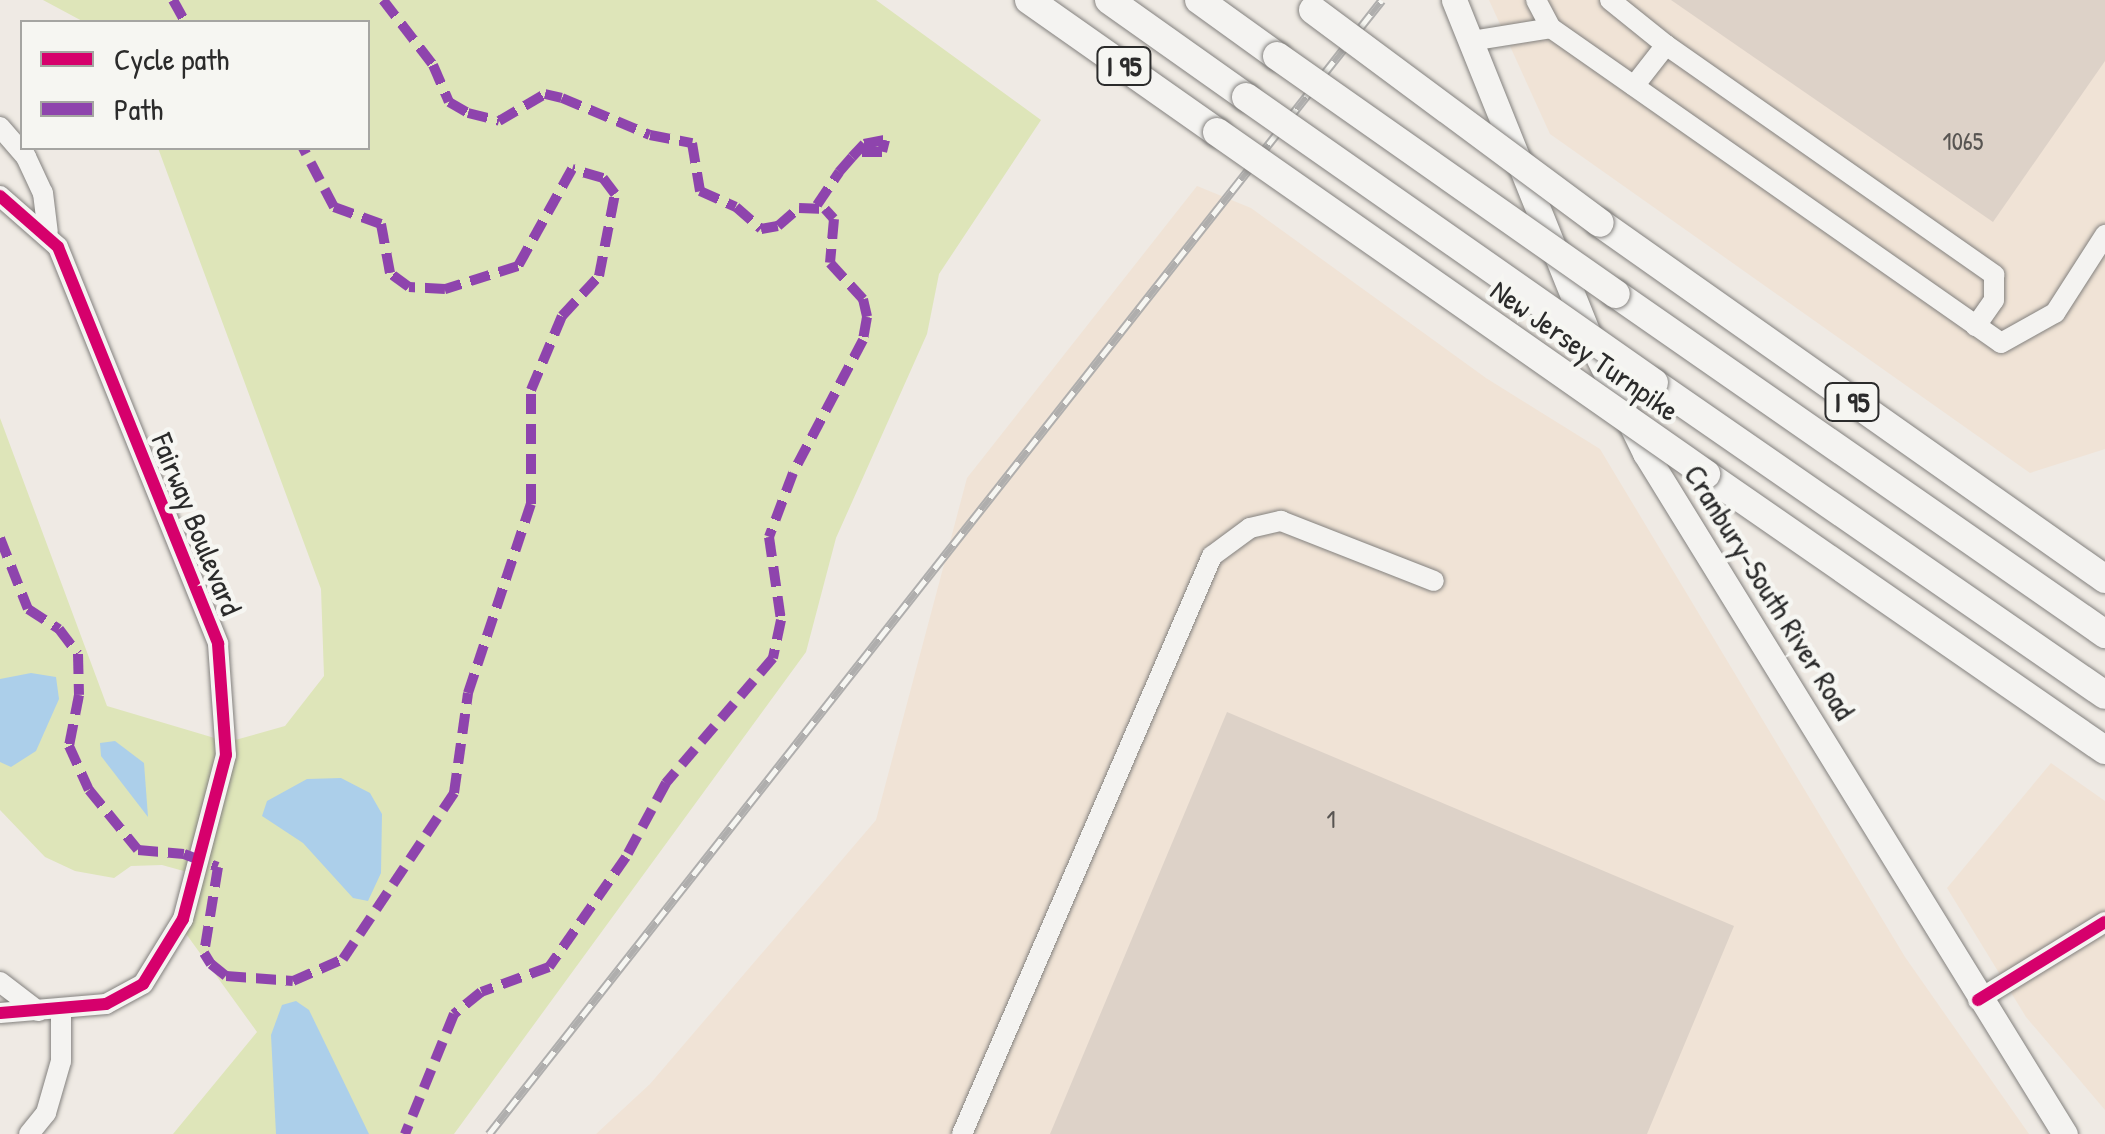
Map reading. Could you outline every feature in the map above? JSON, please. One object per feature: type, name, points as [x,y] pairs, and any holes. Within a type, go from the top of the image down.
[{"type":"highway","name":"New Jersey Turnpike","points":[[1030,0],[2105,750]]},
{"type":"highway","name":"New Jersey Turnpike","points":[[1109,0],[2105,695]]},
{"type":"highway","name":"I 95","points":[[1199,0],[2105,634]]},
{"type":"highway","name":"I 95","points":[[1307,5],[1600,223],[2105,580]]},
{"type":"main road","name":"Cranbury-South River Road","points":[[1454,0],[1595,350],[1646,453],[1978,1000],[2064,1134]]},
{"type":"street","points":[[1536,0],[1551,28],[2002,343],[2032,331],[2054,314],[2105,234]]},
{"type":"street","points":[[1610,0],[1666,45],[1994,275],[1994,300],[1976,326]]},
{"type":"street","points":[[1471,41],[1551,28]]},
{"type":"street","points":[[1634,86],[1666,45]]},
{"type":"street","name":"Fairway Boulevard","points":[[0,127],[37,181],[48,232],[218,644],[226,694],[226,756],[184,919],[143,984],[106,1004],[61,1012],[0,1012]]},
{"type":"street","points":[[0,196],[48,232]]},
{"type":"street","points":[[962,1134],[1212,556],[1250,528],[1281,520],[1434,581]]},
{"type":"street","points":[[1978,1000],[2105,922]]},
{"type":"street","points":[[0,982],[38,1011]]},
{"type":"street","points":[[29,1134],[46,1113],[61,1061],[61,1012]]},
{"type":"shaded area","points":[[1489,0],[2105,0],[2105,449],[2030,473],[1550,134]]},
{"type":"shaded area","points":[[1197,186],[1251,208],[1486,378],[1600,449],[1905,957],[2029,1134],[596,1134],[650,1084],[876,820],[967,478]]},
{"type":"shaded area","points":[[2051,763],[2105,801],[2105,1110],[2026,1017],[1947,888]]},
{"type":"green space","points":[[43,0],[876,0],[1041,120],[939,274],[927,334],[836,538],[806,652],[454,1134],[173,1134],[257,1032],[184,931],[198,875],[162,865],[131,866],[114,878],[75,871],[45,857],[0,810],[0,418],[107,706],[228,742],[285,726],[324,676],[321,589],[159,150],[370,150],[370,20],[80,20]]},
{"type":"water","points":[[31,673],[56,677],[59,699],[36,751],[11,767],[0,762],[0,679]]},
{"type":"water","points":[[115,741],[144,763],[148,817],[101,756],[100,743]]},
{"type":"water","points":[[341,778],[370,793],[382,814],[381,873],[368,901],[353,898],[303,843],[262,816],[267,801],[307,779]]},
{"type":"water","points":[[296,1001],[309,1010],[369,1134],[276,1134],[271,1035],[282,1005]]},
{"type":"building","points":[[1671,0],[2105,0],[2105,61],[1993,222]]},
{"type":"building","points":[[1227,712],[1734,926],[1647,1134],[1050,1134]]},
{"type":"railway","points":[[489,1134],[1382,0]]},
{"type":"marked path","points":[[173,0],[184,20]]},
{"type":"marked path","points":[[383,0],[433,65],[449,102],[468,113],[499,121],[545,94],[562,98],[650,135],[692,143],[700,191],[736,207],[761,229],[778,226],[799,208],[825,209],[834,219],[830,263],[863,299],[867,317],[863,340],[793,473],[769,537],[781,620],[773,658],[666,783],[626,857],[549,967],[481,992],[454,1014],[405,1134]]},
{"type":"marked path","points":[[817,205],[839,172],[864,144],[885,140],[882,152],[857,152]]},
{"type":"marked path","points":[[0,538],[28,609],[59,629],[78,654],[79,695],[69,746],[89,790],[138,850],[184,854],[218,867],[204,953],[211,964],[226,976],[293,981],[343,959],[454,793],[468,693],[531,504],[531,390],[562,316],[599,276],[615,194],[603,178],[572,169],[518,266],[445,289],[409,287],[390,273],[381,224],[334,207],[304,150]]},
{"type":"cycle path","points":[[0,196],[58,247],[218,644],[226,755],[183,919],[143,984],[106,1004],[0,1013]]},
{"type":"cycle path","points":[[1978,1000],[2105,922]]}]
